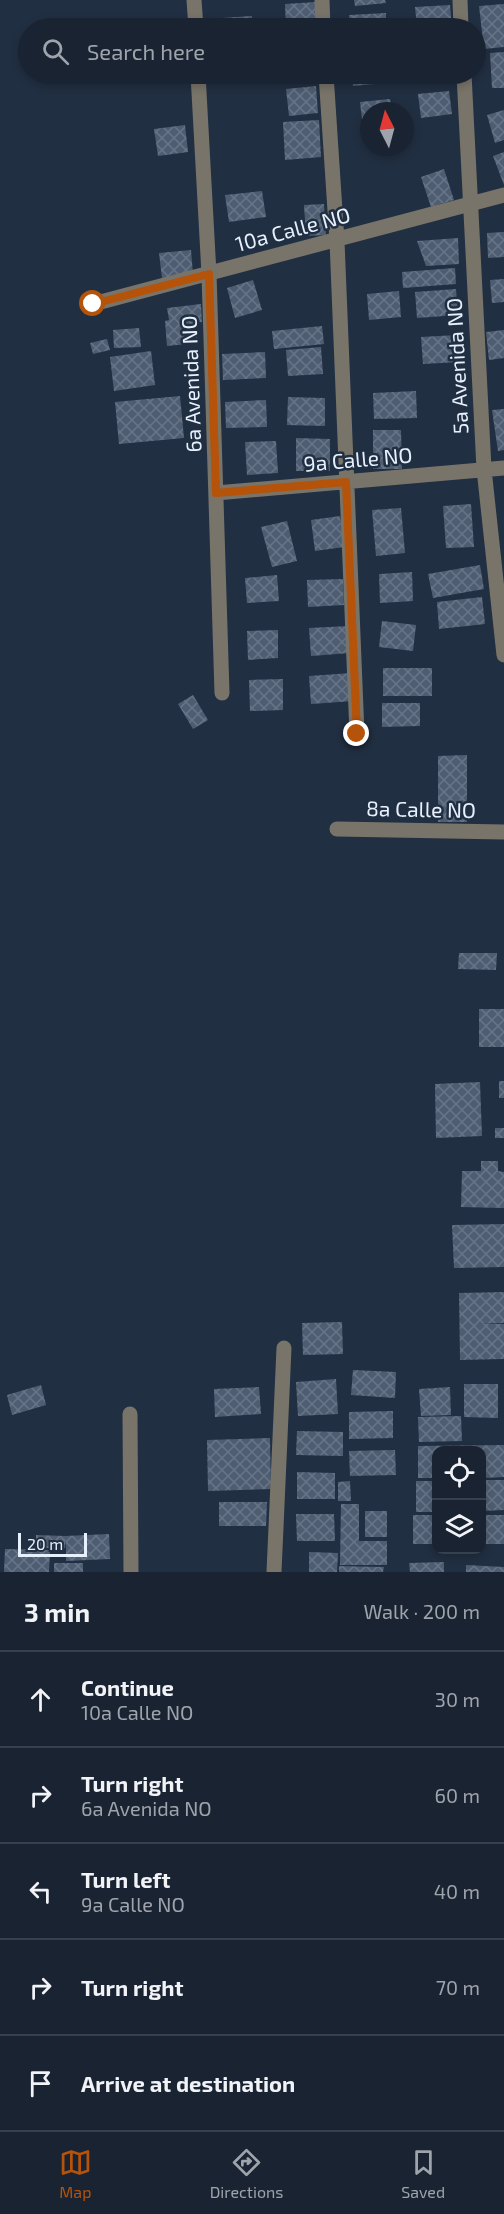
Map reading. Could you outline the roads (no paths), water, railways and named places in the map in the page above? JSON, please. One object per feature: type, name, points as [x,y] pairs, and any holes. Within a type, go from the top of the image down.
[{"type":"street","points":[[194,0],[195,18]]},
{"type":"street","points":[[322,0],[323,18]]},
{"type":"street","points":[[460,0],[461,18]]},
{"type":"street","name":"6a Avenida NO","points":[[199,84],[209,274],[222,693]]},
{"type":"street","points":[[327,84],[337,241],[357,734]]},
{"type":"street","name":"5a Avenida NO","points":[[465,84],[484,469],[504,655]]},
{"type":"street","name":"10a Calle NO","points":[[93,304],[504,195]]},
{"type":"street","name":"9a Calle NO","points":[[216,493],[504,468]]},
{"type":"street","name":"8a Calle NO","points":[[337,830],[504,832]]},
{"type":"street","points":[[274,1572],[284,1348]]},
{"type":"street","points":[[130,1414],[131,1572]]}]
